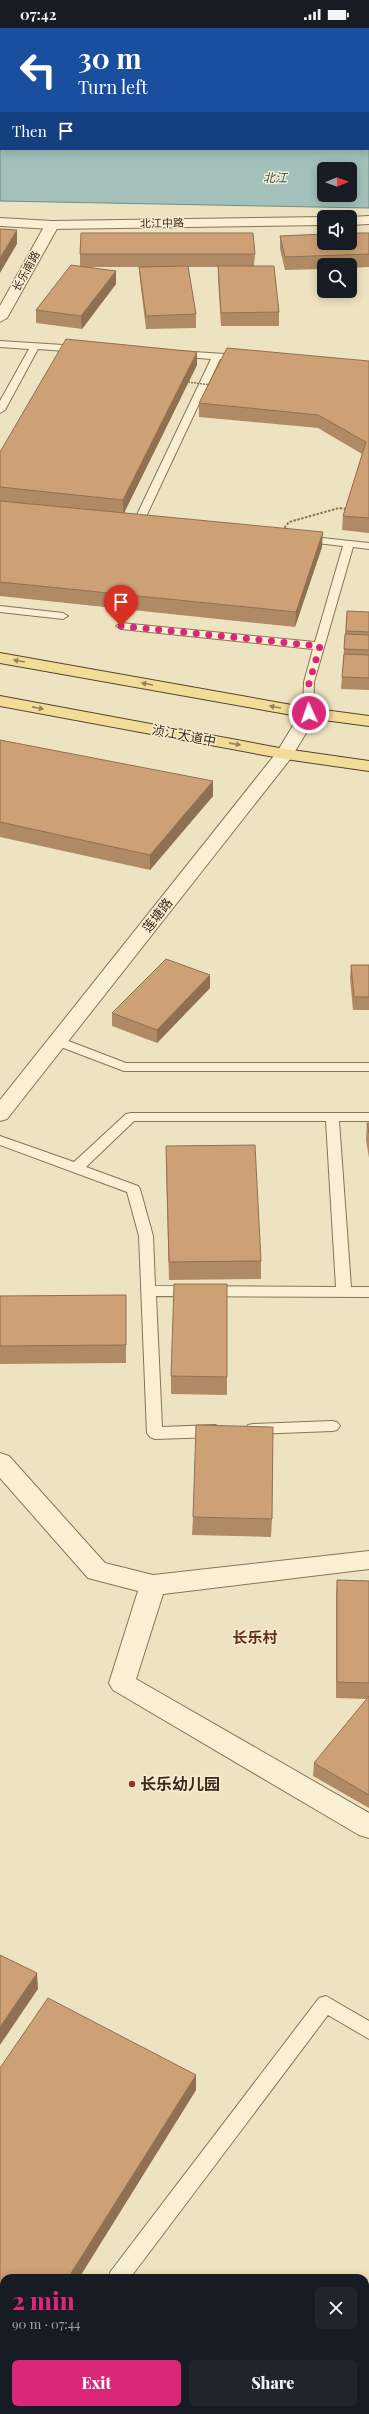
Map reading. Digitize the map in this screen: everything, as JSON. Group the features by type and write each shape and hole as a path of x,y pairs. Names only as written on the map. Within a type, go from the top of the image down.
{"main road":[{"path":"0,658 309,713 369,721"},
{"name":"浈江大道中","path":"0,701 285,754 369,766"}],"street":[{"path":"357,221 369,220"},
{"name":"北江中路","path":"0,222 52,225 317,221"},
{"name":"长乐南路","path":"0,318 52,225"},
{"name":"莲塘路","path":"0,1114 285,754 309,713"},
{"path":"0,1462 97,1571 153,1585 369,1560"},
{"path":"153,1585 122,1683 369,1827"}],"lane":[{"path":"0,344 91,349"},
{"path":"0,410 35,346"},
{"path":"170,354 248,359"},
{"path":"139,522 217,356"},
{"path":"294,538 369,546"},
{"path":"309,713 308,687 349,544"},
{"path":"0,609 63,616"},
{"path":"121,626 320,646"},
{"path":"58,1041 124,1067 369,1067"},
{"path":"76,1168 131,1117 369,1117"},
{"path":"332,1117 344,1292"},
{"path":"0,1140 133,1189 146,1236 155,1433 332,1426"},
{"path":"149,1291 369,1292"},
{"path":"121,2274 326,2004 369,2031"}],"path":[{"path":"188,382 215,385"},
{"path":"280,535 283,528 289,522 339,508 349,509"}],"water":[{"name":"北江","path":"0,150 369,150 369,208 0,201"}],"building":[{"path":"0,229 17,230 0,258"},
{"path":"81,233 253,233 255,254 80,254"},
{"path":"357,233 369,233 369,254 285,257 280,236 317,234 317,250 357,250"},
{"path":"71,265 116,271 81,316 36,310"},
{"path":"188,266 196,314 146,316 139,267"},
{"path":"218,266 274,266 279,312 221,313"},
{"path":"66,339 197,352 123,500 0,487 0,452"},
{"path":"227,348 369,361 369,518 343,516 366,442 318,415 199,403"},
{"path":"0,501 323,532 296,612 0,582"},
{"path":"347,611 369,612 369,632 346,631"},
{"path":"345,634 369,635 369,650 344,649"},
{"path":"344,654 369,655 369,678 342,677"},
{"path":"0,740 213,781 150,855 0,822"},
{"path":"166,959 210,975 157,1030 112,1013"},
{"path":"351,965 369,965 369,997 354,997"},
{"path":"255,1145 261,1261 169,1262 166,1146"},
{"path":"174,1284 227,1284 227,1377 171,1376"},
{"path":"126,1295 126,1345 0,1346 0,1296"},
{"path":"196,1425 273,1427 272,1519 193,1517"},
{"path":"337,1580 369,1581 369,1683 337,1682"},
{"path":"369,1696 369,1795 314,1763"},
{"path":"0,1955 37,1973 0,2027"},
{"path":"48,1998 196,2075 71,2274 0,2274 0,2068"}],"place":[{"name":"长乐幼儿园","path":"132,1784"}],"district":[{"name":"长乐村","path":"255,1638"}],"route":[{"path":"121,626 320,646 308,687 309,713"}]}
